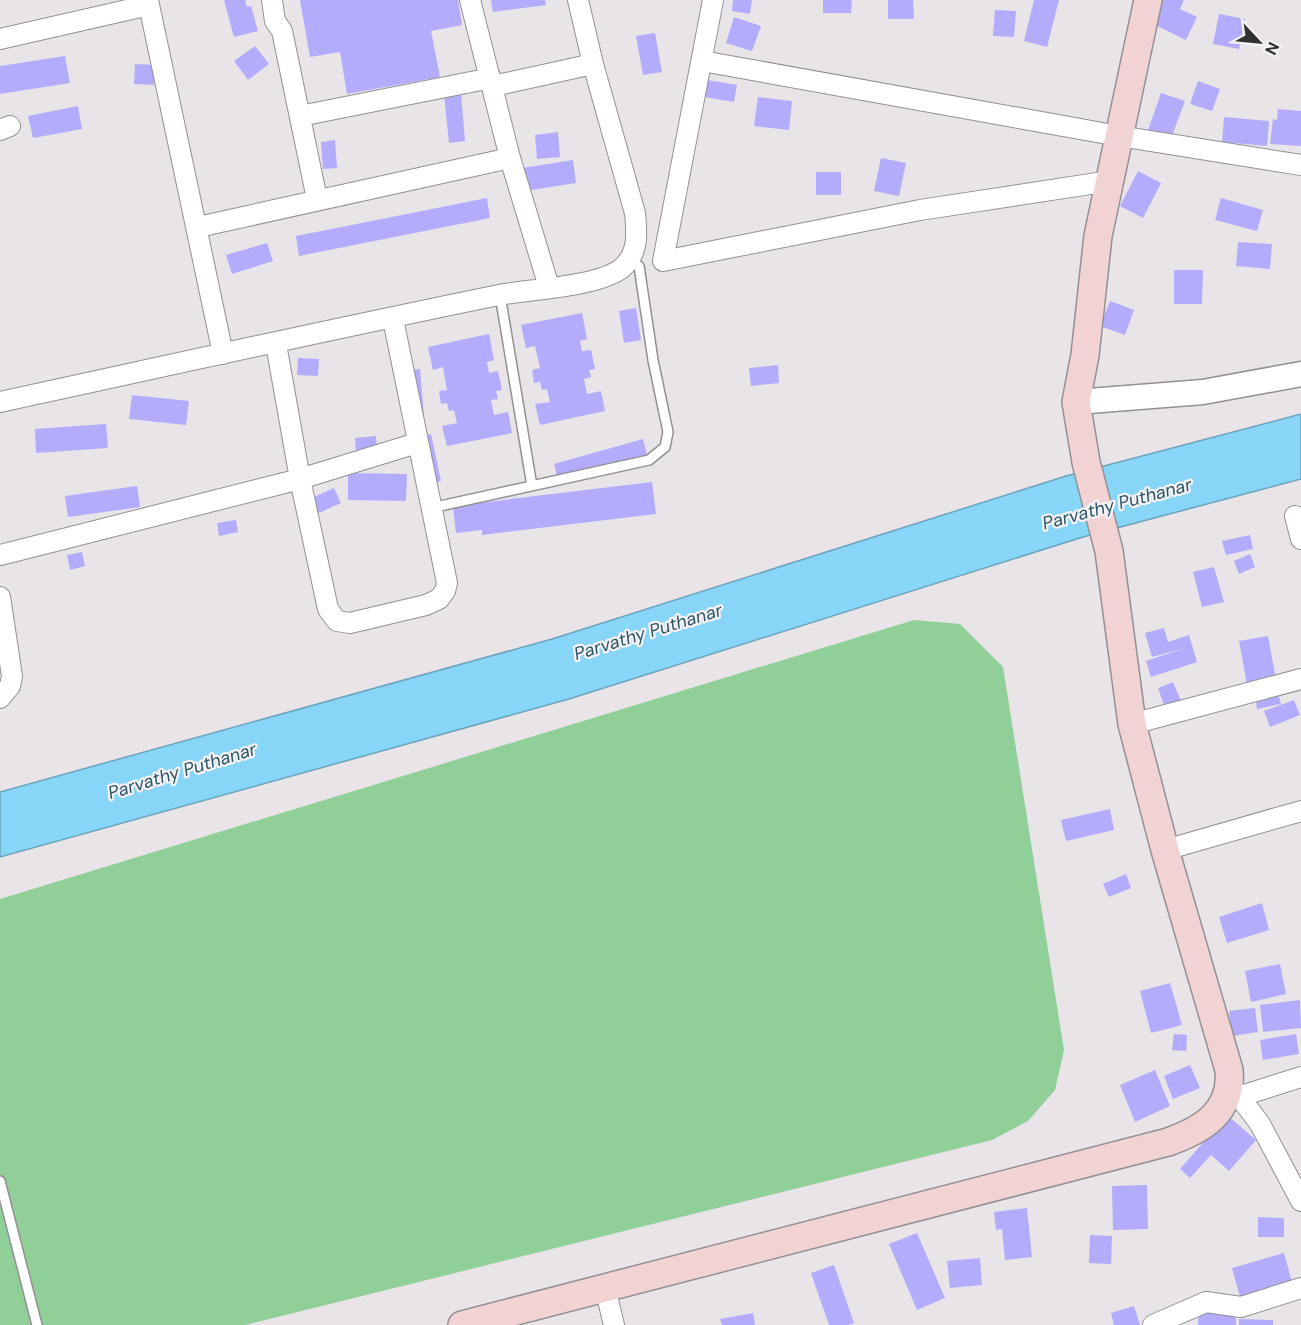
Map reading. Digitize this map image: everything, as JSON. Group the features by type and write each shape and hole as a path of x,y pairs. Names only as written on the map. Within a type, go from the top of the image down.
{"main road":[{"path":"462,1325 1167,1142 1195,1132 1207,1123 1236,1090 1165,850 1132,724 1109,551 1086,462 1076,402 1085,355 1098,236 1148,0"}],"street":[{"path":"273,0 275,21 282,32 317,199"},
{"path":"470,0 510,158 549,287"},
{"path":"0,402 500,295 600,279 631,267 637,235 635,213 593,64 578,0"},
{"path":"712,0 663,261 920,210 1110,181"},
{"path":"0,39 149,3 223,354"},
{"path":"702,61 1119,136 1301,165"},
{"path":"300,116 593,64"},
{"path":"198,227 510,158"},
{"path":"276,344 300,478 328,609 337,621 350,623 439,599 447,583 393,319"},
{"path":"1076,402 1203,392 1301,374"},
{"path":"0,555 300,478 417,443"},
{"path":"1295,516 1301,539"},
{"path":"0,597 12,676 10,686 0,698"},
{"path":"1132,724 1301,679"},
{"path":"1165,850 1301,812"},
{"path":"1301,1077 1236,1090 1260,1124 1301,1201"},
{"path":"605,1288 614,1325"},
{"path":"1153,1325 1206,1302 1241,1307 1301,1288"}],"lane":[{"path":"431,508 650,460 665,447 668,432 631,267"},
{"path":"500,295 532,486"},
{"path":"0,1181 37,1325"}],"green space":[{"path":"914,620 960,624 1003,667 1064,1050 1055,1090 1028,1121 992,1140 245,1325 0,1325 0,899"}],"water":[{"name":"Parvathy Puthanar","path":"1301,414 1301,479 1083,537 569,699 0,857 0,792 552,639 1066,476"}],"building":[{"path":"224,0 245,0 247,7 251,6 258,31 234,37"},
{"path":"300,0 458,0 462,25 431,31 440,77 347,94 340,52 310,57"},
{"path":"491,0 545,0 546,5 493,12"},
{"path":"733,0 752,0 750,14 732,11"},
{"path":"823,0 852,0 851,13 823,13"},
{"path":"888,0 913,0 914,19 888,19"},
{"path":"1034,0 1059,0 1047,47 1024,41"},
{"path":"1157,0 1184,0 1180,9 1197,17 1186,40 1147,21"},
{"path":"995,10 1016,11 1014,37 993,36"},
{"path":"1219,14 1245,19 1239,49 1213,44"},
{"path":"734,17 761,26 752,51 726,43"},
{"path":"655,33 662,72 643,75 636,36"},
{"path":"255,46 269,64 248,80 234,61"},
{"path":"65,56 70,83 0,94 0,66"},
{"path":"135,64 155,65 154,85 134,84"},
{"path":"707,80 737,85 734,102 704,97"},
{"path":"1198,81 1220,89 1212,111 1190,104"},
{"path":"461,93 465,141 449,143 444,94"},
{"path":"1161,93 1185,101 1170,141 1147,133"},
{"path":"758,97 792,101 789,130 754,126"},
{"path":"78,106 82,129 33,138 28,116"},
{"path":"1278,109 1301,111 1301,146 1270,144 1273,119 1277,120"},
{"path":"1224,117 1269,121 1267,146 1222,142"},
{"path":"558,132 560,157 537,159 535,135"},
{"path":"335,140 337,168 323,169 321,142"},
{"path":"881,158 906,163 899,196 874,191"},
{"path":"573,160 576,183 525,191 522,168"},
{"path":"1138,171 1161,183 1143,218 1120,206"},
{"path":"816,172 841,172 841,195 816,195"},
{"path":"487,198 490,218 299,256 296,236"},
{"path":"1221,198 1263,210 1257,231 1215,220"},
{"path":"1238,242 1272,244 1270,269 1236,266"},
{"path":"267,243 273,261 232,274 226,255"},
{"path":"1174,270 1203,270 1202,304 1174,304"},
{"path":"1110,301 1134,310 1125,335 1100,326"},
{"path":"636,308 641,340 624,343 619,311"},
{"path":"582,313 587,339 580,341 582,351 591,350 595,369 589,370 591,377 584,379 587,394 601,391 605,411 540,425 535,404 550,402 547,389 542,390 540,382 534,383 532,370 540,368 535,346 526,348 521,325"},
{"path":"489,334 494,360 487,362 489,373 498,371 502,390 496,391 498,399 491,400 494,415 508,412 512,433 447,446 442,426 457,423 454,410 449,411 447,403 441,404 439,391 447,390 443,367 433,370 428,347"},
{"path":"298,358 319,359 318,376 297,375"},
{"path":"778,365 779,383 751,386 749,368"},
{"path":"420,369 424,416 409,418 405,370"},
{"path":"132,395 189,401 186,425 129,419"},
{"path":"106,424 108,448 36,453 35,429"},
{"path":"431,434 441,481 426,485 415,437"},
{"path":"376,436 377,448 356,451 355,438"},
{"path":"643,439 648,459 559,484 554,464"},
{"path":"348,473 407,474 406,501 348,500"},
{"path":"652,482 656,514 482,535 482,530 456,533 453,506"},
{"path":"137,486 140,507 68,517 65,496"},
{"path":"334,488 341,503 319,513 312,498"},
{"path":"236,520 238,532 219,536 217,523"},
{"path":"1250,535 1253,549 1226,555 1222,541"},
{"path":"82,552 85,566 70,570 67,555"},
{"path":"1250,554 1255,567 1239,574 1234,561"},
{"path":"1214,567 1224,602 1202,607 1193,572"},
{"path":"1164,628 1168,642 1189,635 1197,662 1151,677 1146,661 1185,648 1152,657 1145,633"},
{"path":"1268,636 1277,685 1248,690 1239,641"},
{"path":"1173,682 1181,701 1165,708 1158,688"},
{"path":"1277,690 1281,704 1257,709 1255,694"},
{"path":"1294,700 1300,715 1270,727 1264,711"},
{"path":"1110,809 1114,830 1066,841 1061,820"},
{"path":"1126,874 1131,888 1109,897 1103,884"},
{"path":"1262,903 1269,930 1227,943 1219,917"},
{"path":"1280,964 1286,994 1251,1002 1245,971"},
{"path":"1170,983 1182,1025 1151,1033 1140,991"},
{"path":"1300,1000 1301,1028 1263,1032 1260,1005"},
{"path":"1255,1008 1258,1032 1232,1036 1229,1011"},
{"path":"1174,1034 1187,1035 1186,1051 1172,1050"},
{"path":"1296,1034 1299,1054 1263,1060 1260,1040"},
{"path":"1190,1065 1200,1088 1173,1099 1164,1076"},
{"path":"1155,1070 1170,1106 1135,1122 1120,1085"},
{"path":"1227,1115 1256,1140 1229,1171 1211,1155 1190,1178 1180,1169"},
{"path":"1147,1185 1148,1229 1113,1230 1112,1186"},
{"path":"1027,1208 1032,1257 1005,1260 1002,1229 996,1230 994,1212"},
{"path":"1258,1217 1284,1218 1284,1237 1258,1237"},
{"path":"917,1233 945,1298 917,1310 889,1244"},
{"path":"1090,1235 1112,1236 1111,1264 1089,1263"},
{"path":"1284,1253 1294,1289 1242,1304 1232,1268"},
{"path":"980,1258 982,1285 950,1288 947,1261"},
{"path":"834,1265 854,1323 848,1325 829,1325 811,1273"},
{"path":"1134,1306 1140,1325 1114,1325 1111,1313"},
{"path":"1199,1307 1236,1308 1236,1325 1198,1325"},
{"path":"753,1313 755,1325 722,1325 720,1319"},
{"path":"1239,1319 1273,1320 1273,1325 1239,1325"}]}
